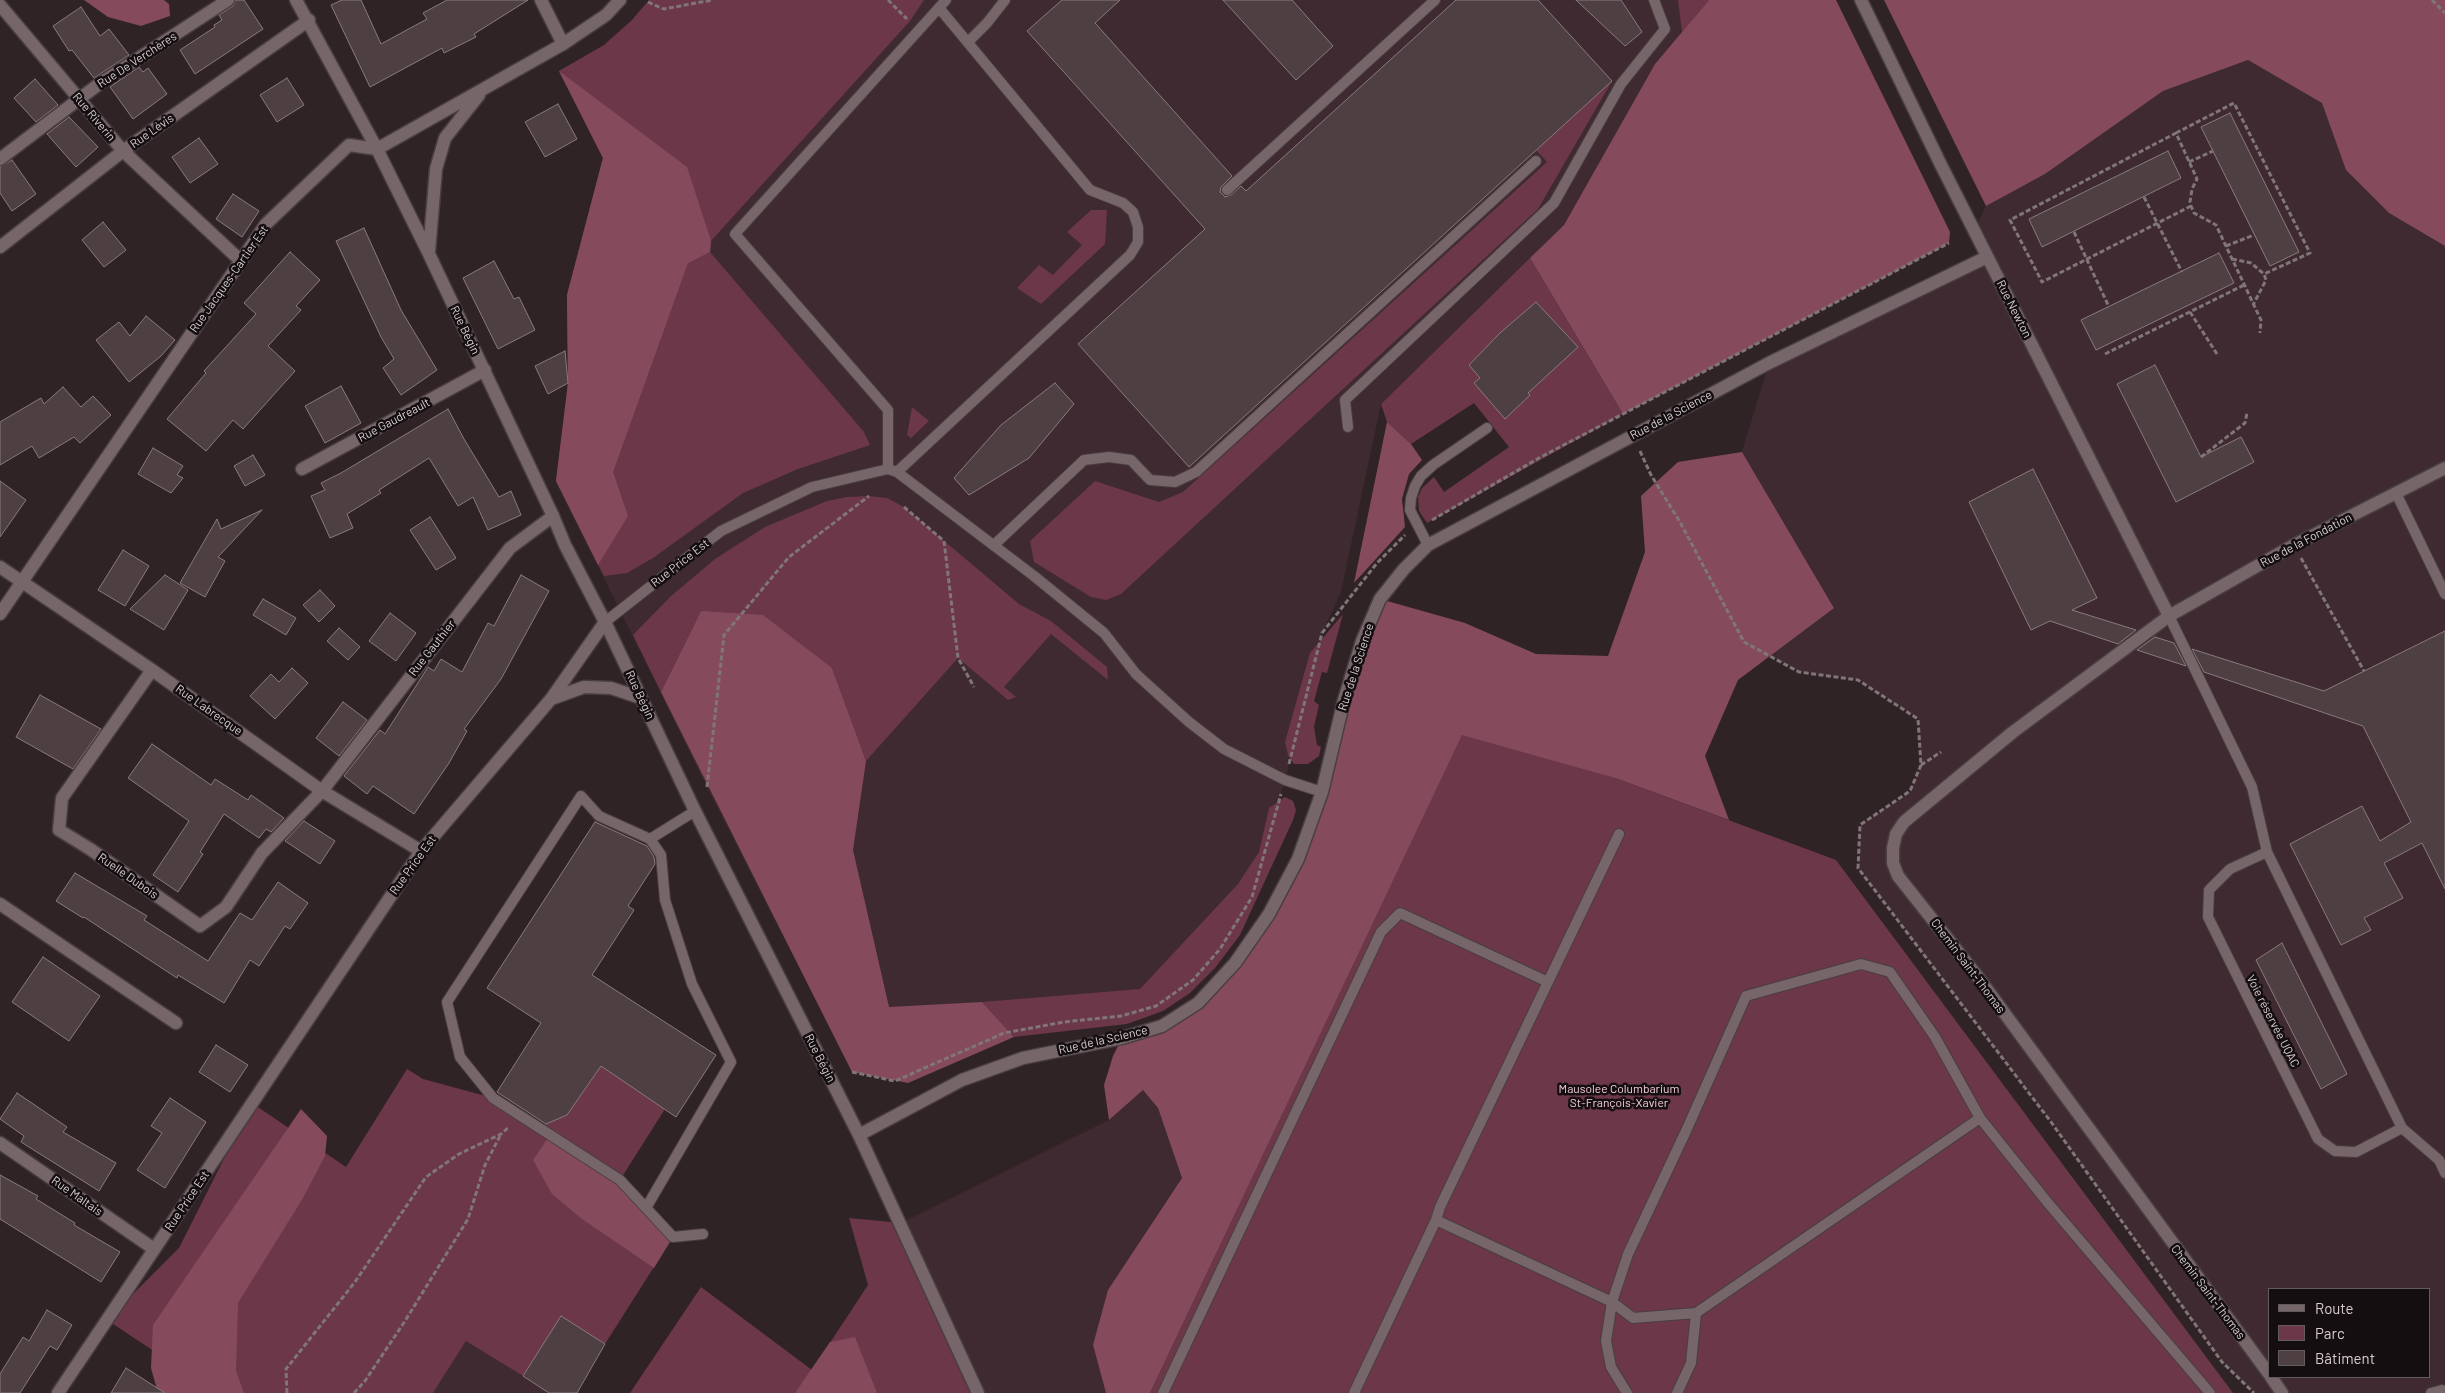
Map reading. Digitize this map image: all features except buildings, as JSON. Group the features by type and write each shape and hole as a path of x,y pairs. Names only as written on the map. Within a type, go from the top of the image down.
{"street":[{"name":"Rue De Verchères","path":"0,158 79,99 228,0"},
{"name":"Rue Bégin","path":"296,0 309,20 429,254 485,370 565,545 859,1135 978,1393"},
{"path":"541,0 563,44"},
{"path":"377,150 563,44 606,15 620,0"},
{"name":"Rue Newton","path":"1861,0 1987,257 2169,616"},
{"name":"Rue Riverin","path":"0,5 123,151 241,261"},
{"name":"Rue Lévis","path":"0,247 123,151 309,20"},
{"path":"429,254 436,169 445,138 483,90"},
{"name":"Rue Jacques-Cartier Est","path":"0,614 266,224 349,145 377,150"},
{"name":"Rue de la Science","path":"859,1135 962,1080 1023,1058 1122,1038 1162,1026 1198,1003 1235,963 1269,914 1298,859 1322,792 1344,700 1362,641 1380,599 1404,569 1428,545 1769,363 1987,257"},
{"name":"Rue Gaudreault","path":"302,469 485,370"},
{"name":"Rue de la Fondation","path":"2169,616 2294,545 2445,468"},
{"name":"Rue Gauthier","path":"322,791 510,548 553,516"},
{"name":"Rue Labrecque","path":"0,567 152,670 322,791 421,851"},
{"name":"Chemin Saint-Thomas","path":"2169,616 2013,732 1904,822 1896,834 1893,848 1893,863 1898,876 1978,977 2268,1372"},
{"name":"Rue Price Est","path":"58,1393 421,851 550,699 605,622"},
{"name":"Ruelle Dubois","path":"152,670 62,798 59,830 90,849 200,926 226,908 262,853 322,791"},
{"path":"550,699 584,687 611,688 641,698"},
{"path":"0,904 176,1023"},
{"name":"Rue Maltais","path":"0,1143 154,1249"},
{"name":"Chemin Saint-Thomas","path":"2272,1378 2282,1393"}],"lane":[{"path":"946,0 940,9 735,234 888,410 893,470 994,545 1104,633 1136,674 1189,722 1224,749 1285,780 1322,792"},
{"path":"968,42 987,23 1005,0"},
{"path":"1227,190 1435,0"},
{"path":"1348,427 1345,400 1554,203 1621,84 1665,28 1654,0"},
{"path":"893,470 917,452 1130,255 1138,242 1138,227 1133,212 1123,203 1090,190 940,9"},
{"path":"994,545 1084,460 1109,457 1131,460 1150,480 1175,482 1196,472 1536,161"},
{"path":"1428,545 1410,510 1410,498 1421,476 1488,428"},
{"name":"Rue Price Est","path":"605,622 721,531 812,487 893,470"},
{"path":"2396,493 2445,594"},
{"path":"2169,616 2252,787 2268,852 2402,1128 2439,1160 2445,1173"},
{"path":"646,1208 731,1062 692,984 665,900 661,855 650,839 599,816 581,796 447,1002 460,1057 493,1098 620,1180 646,1208 673,1237 704,1234"},
{"path":"650,839 696,811"},
{"path":"1354,1393 1436,1220 1440,1207 1619,834"},
{"name":"Voie réservée UQAC","path":"2268,852 2230,869 2209,890 2208,917 2318,1138 2335,1151 2356,1152 2402,1128"},
{"path":"1163,1393 1381,932 1400,914 1548,982"},
{"path":"1627,1393 1611,1367 1606,1341 1612,1302 1628,1254 1686,1131 1746,996 1861,964 1890,972 1935,1037 1980,1118 2048,1203 2210,1393"},
{"path":"1436,1220 1612,1302 1633,1318 1696,1313 1980,1118"},
{"path":"1677,1393 1692,1363 1696,1313"},
{"path":"2430,1393 2443,1390"}],"path":[{"path":"648,2 664,9 712,0"},
{"path":"2432,0 2445,13"},
{"path":"2192,206 2042,282 2010,220 2234,103 2310,253 2264,274"},
{"path":"2176,133 2197,179 2191,196 2194,213 2216,225 2261,320 2260,333"},
{"path":"2189,162 2213,151"},
{"path":"2144,197 2182,272"},
{"path":"2074,232 2109,307"},
{"path":"2226,246 2254,235"},
{"path":"852,1072 895,1081 1004,1033 1064,1022 1121,1016 1156,1006 1194,980 1220,949 1252,897 1285,780 1322,633 1377,563 1404,536 1547,454 1950,243"},
{"path":"2231,258 2251,263 2264,274 2266,280 2253,305"},
{"path":"2105,354 2244,285"},
{"path":"2190,312 2216,354"},
{"path":"2201,457 2245,423 2247,413"},
{"path":"707,787 724,635 789,557 869,496"},
{"path":"904,507 944,541 958,658 974,687"},
{"path":"2294,545 2364,671"},
{"path":"1921,765 1941,752"},
{"path":"287,1393 286,1369 355,1282 426,1177 459,1154 501,1134 485,1164 468,1219 405,1321 365,1381 354,1393"}],"shaded area":[{"path":"84,0 164,0 169,4 170,16 141,26 108,17"},
{"path":"649,0 1709,0 1655,64 1564,225 1381,404 1341,592 1322,633 1285,780 1252,897 1193,980 1064,1022 852,1072 707,787 556,481 568,383 567,295 603,158 559,71 604,45 632,20"},
{"path":"1709,0 1836,0 1950,232 1949,243 1623,414 1530,258 1564,225 1655,64"},
{"path":"1884,0 2445,0 2445,246 2389,213 2346,170 2322,103 2248,60 2163,91 2045,174 1986,206"},
{"path":"2248,60 2323,103 2346,170 2389,213 2445,246 2445,1393 2254,1393 2222,1362 2051,1122 1858,868 1860,825 1910,791 1921,765 1918,719 1858,680 1799,672 1769,656 1834,607 1742,452 1769,363 1987,257 1974,230 1986,206 2045,174 2163,91"},
{"path":"559,71 687,167 711,241 710,252 688,263 613,472 628,516 598,565 556,481 568,383 567,295 603,158"},
{"path":"1387,422 1411,444 1422,460 1409,474 1402,499 1405,527 1354,583"},
{"path":"1742,452 1834,608 1738,680 1705,756 1729,820 1618,779 1462,735 1150,1393 1106,1393 1093,1345 1108,1290 1182,1178 1158,1108 1143,1090 1109,1120 1104,1085 1113,1056 1122,1038 1162,1026 1235,963 1298,859 1380,599 1465,623 1536,654 1608,656 1645,552 1641,496 1678,462"},
{"path":"701,611 763,615 832,668 866,761 853,850 889,1007 982,1002 1014,1037 908,1083 852,1072 661,692"},
{"path":"1143,1090 1158,1108 1182,1178 1151,1225 1093,1345 1106,1393 978,1393 901,1223 1109,1120"},
{"path":"301,1109 327,1136 325,1156 303,1198 238,1303 236,1371 244,1393 158,1393 151,1368 153,1325"},
{"path":"550,1135 620,1180 673,1237 654,1268 582,1219 552,1194 533,1160"},
{"path":"855,1337 877,1393 795,1393 830,1342"},
{"path":"466,1340 549,1393 433,1393"}],"green space":[{"path":"649,0 924,0 910,21 711,241 710,252 864,432 870,445 798,469 743,493 653,558 627,573 604,576 556,481 568,383 567,295 603,158 559,71 604,45 632,20"},
{"path":"1678,0 1709,0 1682,32"},
{"path":"1612,81 1538,209 1121,594 1106,600 1091,597 1034,562 1030,541 1095,481 1159,502 1183,492 1547,162 1536,150"},
{"path":"1091,210 1107,210 1105,244 1041,304 1017,288 1039,265 1053,275 1082,245 1067,232"},
{"path":"1530,258 1623,414 1427,523 1419,511 1418,497 1422,488 1434,477 1444,492 1509,447 1474,403 1411,444 1387,422 1381,404"},
{"path":"912,407 929,421 911,438 907,435"},
{"path":"869,496 887,498 904,507 1019,604 1051,621 1107,667 1108,680 1051,634 1004,687 1016,697 1008,700 958,658 866,761 832,668 701,611 661,692 633,635 671,596 715,559 765,527 827,501 847,497"},
{"path":"1343,614 1327,673 1322,672 1314,701 1319,705 1314,727 1317,745 1321,747 1319,756 1308,764 1294,764 1288,755 1285,742 1310,653"},
{"name":"Mausolee Columbarium St-François-Xavier","path":"1462,734 1618,779 1836,860 2233,1393 1150,1393"},
{"path":"1285,797 1293,801 1296,810 1293,820 1240,935 1215,968 1190,993 1163,1011 1127,1024 1014,1037 982,1002 1140,989 1238,884 1259,852 1269,808"},
{"path":"601,1066 665,1109 620,1180 673,1237 605,1344 561,1317 523,1376 466,1341 433,1393 217,1393 107,1320 179,1248 252,1103 346,1167 407,1069 423,1079 493,1098 538,1127 567,1115"},
{"path":"849,1218 901,1223 978,1393 630,1393 701,1287 812,1370 868,1285"}]}
